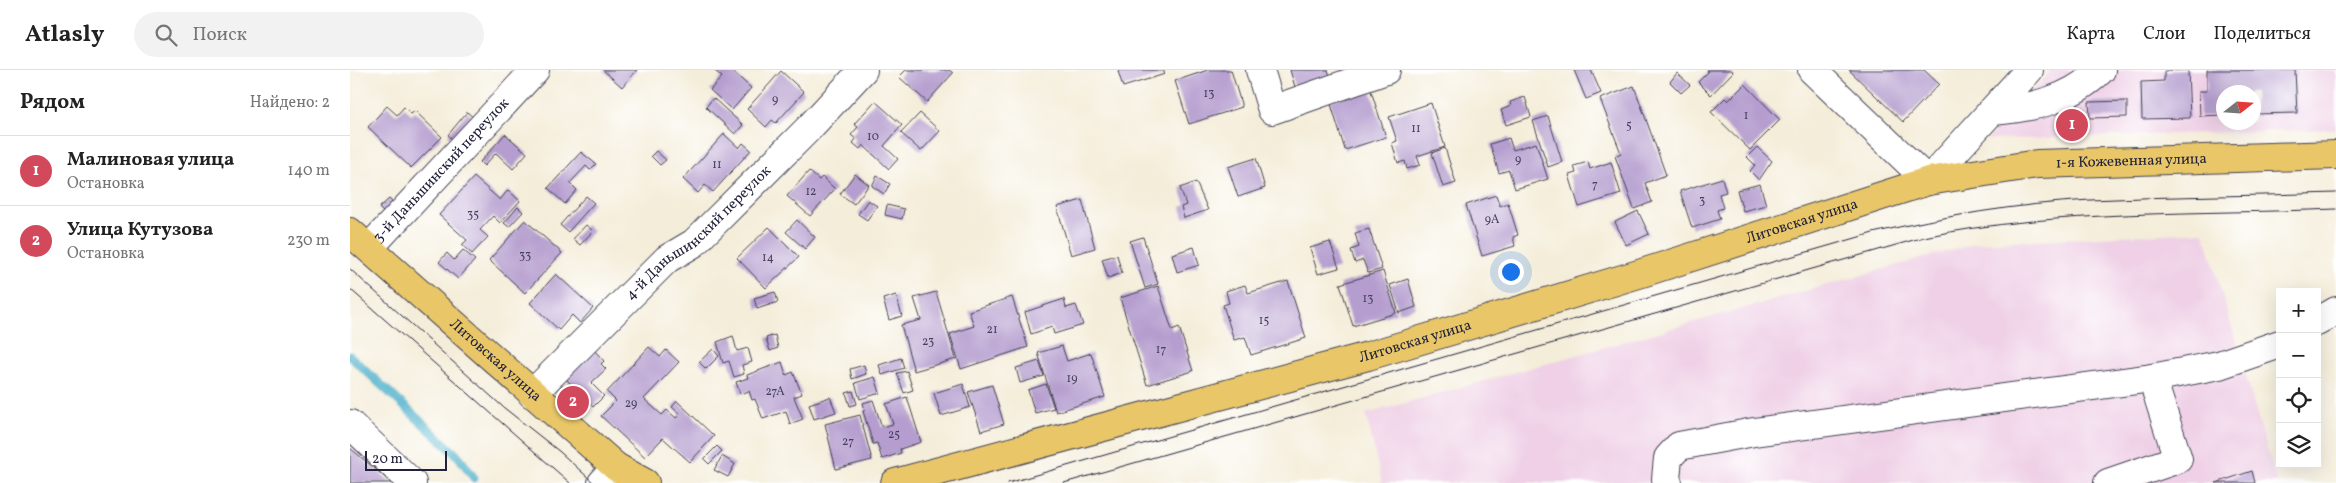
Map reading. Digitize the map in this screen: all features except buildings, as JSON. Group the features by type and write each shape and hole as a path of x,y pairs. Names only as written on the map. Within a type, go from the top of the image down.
{"main road":[{"name":"1-я Кожевенная улица","path":"1928,181 2038,164 2336,155"},
{"name":"Литовская улица","path":"895,483 1368,356 1642,273 1928,181"},
{"name":"Литовская улица","path":"359,240 532,394 609,475 645,483"}],"street":[{"name":"3-й Даньшинский переулок","path":"359,240 535,70"},
{"name":"4-й Даньшинский переулок","path":"532,394 667,259 694,244 864,70"},
{"path":"1260,70 1272,110 1386,70"},
{"path":"1812,70 1928,181 2029,70"},
{"path":"1992,111 2024,108 2054,101 2087,84 2101,70"},
{"path":"2321,319 2336,310"},
{"path":"1668,483 1666,479 1668,458 1679,446 1754,432 2152,378 2219,365 2276,345"},
{"path":"2108,483 2178,459 2152,378"},
{"path":"350,424 412,483"}],"shaded area":[{"path":"2052,70 2336,70 2336,129 1987,140"},
{"path":"2204,232 2277,483 1382,483 1366,414 1977,243"}],"waterway":[{"path":"350,356 459,457 474,478"}],"tram line":[{"path":"1008,483 1873,233 1900,227 1954,216 2035,204 2090,200 2336,193"},
{"path":"1064,483 1924,237 1975,228 2078,217 2336,209"},
{"path":"350,269 503,407 560,452 594,483"},
{"path":"350,289 570,483"}],"place":[{"name":"Малиновая улица","path":"2072,125"},
{"name":"Улица Кутузова","path":"573,402"}]}
